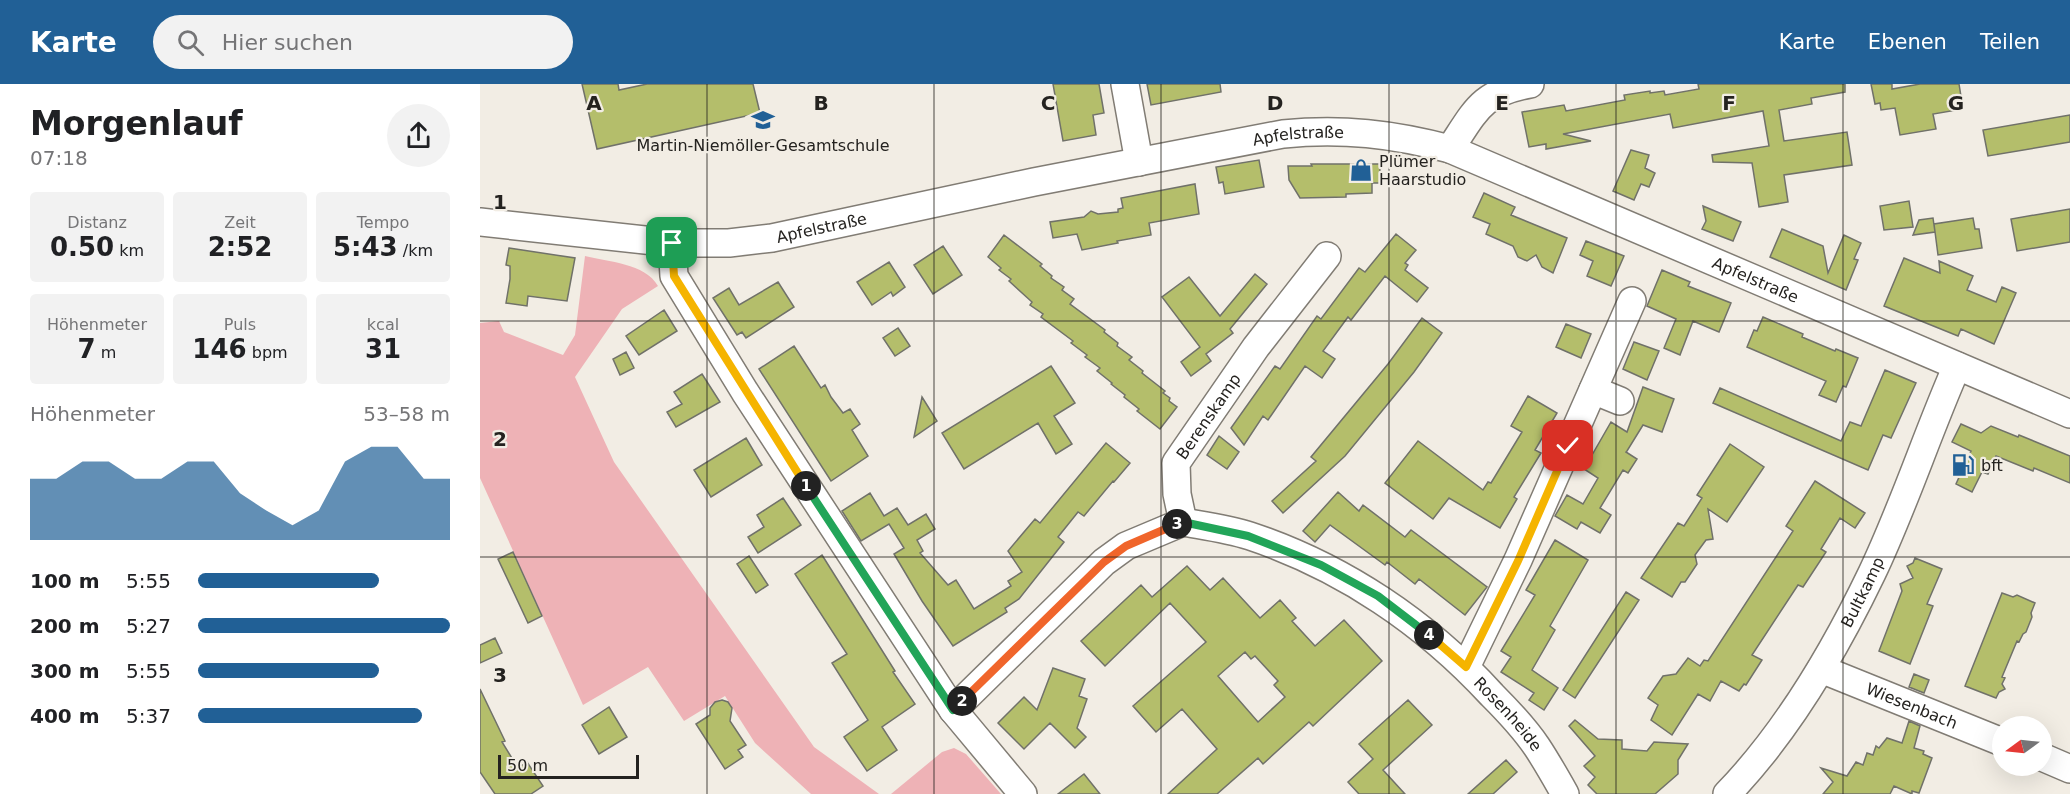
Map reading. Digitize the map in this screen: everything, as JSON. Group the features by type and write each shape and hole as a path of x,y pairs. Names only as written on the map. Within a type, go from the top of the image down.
{"street":[{"path":"1125,84 1139,162"},
{"path":"1450,149 1474,113 1488,98 1507,88 1530,84"},
{"name":"Apfelstraße","path":"480,222 672,243 729,243 772,238 1023,184 1283,134 1317,131 1406,138 1450,149 2070,414"},
{"path":"672,243 674,276 770,430 953,710 1023,794"},
{"name":"Berenskamp","path":"1183,522 1177,494 1176,463 1256,347 1327,256"},
{"path":"1466,667 1518,561 1632,302"},
{"name":"Bultkamp","path":"1727,794 1779,731 1821,669 1872,572 1957,366"},
{"path":"1593,390 1620,401"},
{"path":"953,710 1104,562 1126,546 1183,522"},
{"name":"Rosenheide","path":"1183,522 1248,536 1321,565 1378,596 1436,640 1466,667 1504,707 1536,746 1565,794"},
{"name":"Wiesenbach","path":"1821,669 1992,738"},
{"path":"2052,762 2070,769"}],"shaded area":[{"path":"585,256 635,268 652,278 658,286 622,309 575,377 614,462 814,747 879,794 811,794 755,743 725,696 684,721 648,667 583,705 480,478 480,323 499,321 504,332 563,355 575,335"},
{"path":"954,748 966,754 1001,794 891,794 942,752"}],"building":[{"path":"582,84 618,84 619,90 647,84 753,84 760,113 597,149"},
{"path":"1053,84 1099,84 1104,113 1093,115 1096,135 1063,141"},
{"path":"1147,84 1220,84 1221,92 1151,105"},
{"path":"1698,84 1845,84 1845,92 1811,98 1812,104 1779,110 1784,141 1847,132 1852,165 1784,175 1788,202 1759,207 1752,163 1713,162 1712,155 1769,146 1763,111 1673,128 1670,114 1563,134 1591,141 1546,149 1546,144 1529,147 1522,112 1564,105 1566,111 1625,100 1624,95 1664,91 1665,95 1699,89"},
{"path":"1871,84 1892,84 1892,89 1920,84 1959,84 1963,109 1933,114 1936,129 1900,135 1895,108 1881,110 1880,103 1875,104"},
{"path":"2070,115 2070,142 1988,156 1983,130"},
{"path":"1631,150 1649,155 1645,168 1655,173 1649,187 1641,184 1634,200 1613,191"},
{"path":"1259,160 1264,187 1225,194 1223,182 1219,183 1216,167"},
{"path":"1311,164 1380,164 1380,183 1372,183 1372,193 1346,194 1346,197 1300,198 1289,180 1288,166 1312,166"},
{"path":"1195,184 1199,214 1149,223 1151,235 1082,250 1077,234 1053,238 1050,222 1084,217 1091,211 1098,214 1118,212 1118,209 1123,208 1121,198"},
{"path":"1484,193 1515,207 1511,215 1567,238 1553,273 1542,267 1536,255 1527,261 1518,257 1513,246 1486,234 1490,224 1473,217"},
{"path":"1909,201 1913,227 1884,230 1880,206"},
{"path":"1703,206 1741,222 1733,241 1702,229 1706,221"},
{"path":"2070,209 2070,242 2017,251 2011,219"},
{"path":"1933,218 1935,232 1913,235 1919,220"},
{"path":"1973,218 1975,229 1979,229 1982,248 1938,255 1934,224"},
{"path":"1782,229 1823,246 1828,273 1844,235 1861,243 1854,259 1858,260 1846,290 1770,257"},
{"path":"1396,234 1416,250 1405,263 1408,265 1405,270 1428,288 1417,302 1385,276 1351,320 1348,317 1323,351 1335,359 1322,378 1305,366 1268,420 1263,416 1244,445 1231,428 1275,366 1280,369 1317,316 1321,319 1359,268 1365,272"},
{"path":"1004,235 1042,264 1040,266 1064,287 1062,290 1074,299 1070,304 1105,330 1104,332 1118,343 1117,346 1132,357 1129,360 1165,391 1163,393 1170,398 1169,401 1177,407 1160,429 1137,411 1139,409 1124,397 1125,395 1097,371 1100,368 1071,343 1073,341 1041,317 1043,314 1030,305 1032,302 988,257"},
{"path":"1586,241 1624,256 1611,286 1587,276 1593,261 1580,255"},
{"path":"943,246 962,275 933,294 914,265"},
{"path":"509,248 575,258 567,301 528,296 527,306 506,303 510,279 510,266 506,265"},
{"path":"1904,258 1940,273 1939,261 1973,276 1967,290 1996,302 2002,287 2016,293 1994,344 1961,329 1958,336 1884,306"},
{"path":"889,262 905,287 893,296 891,292 872,305 857,282"},
{"path":"1662,270 1690,282 1688,286 1731,303 1719,332 1693,321 1680,355 1664,348 1676,319 1647,306"},
{"path":"1255,274 1267,284 1230,329 1233,333 1206,354 1211,361 1191,376 1181,362 1200,347 1162,297 1189,277 1220,316"},
{"path":"778,282 794,307 746,338 742,332 737,335 713,298 729,288 739,305"},
{"path":"664,310 677,331 639,355 626,336"},
{"path":"1763,317 1803,334 1802,337 1858,358 1846,387 1843,386 1836,402 1819,395 1826,381 1747,347 1754,330 1757,331"},
{"path":"1422,318 1442,333 1414,372 1345,456 1283,513 1272,501 1316,461 1311,457 1388,364"},
{"path":"1566,324 1591,334 1581,358 1556,347"},
{"path":"898,328 910,346 895,356 883,338"},
{"path":"1634,342 1659,351 1647,380 1623,369"},
{"path":"794,346 821,388 825,385 843,413 850,409 860,424 852,430 868,456 831,481 759,369"},
{"path":"626,352 634,368 620,375 613,359"},
{"path":"1051,366 1075,403 1054,416 1072,444 1056,454 1038,423 964,469 942,433"},
{"path":"1885,370 1916,383 1891,438 1883,435 1868,470 1713,403 1720,388 1841,441 1850,422 1861,426"},
{"path":"702,374 720,402 676,427 667,412 682,404 674,392"},
{"path":"1643,387 1674,399 1662,432 1643,425 1626,452 1637,459 1628,473 1623,470 1600,508 1611,515 1600,533 1581,522 1577,529 1555,516 1567,495 1583,504 1598,478 1584,469 1611,422 1627,432"},
{"path":"1528,396 1557,413 1535,450 1541,453 1514,497 1517,499 1500,528 1449,498 1433,519 1385,483 1418,441 1483,490 1488,482 1491,483 1522,432 1511,426"},
{"path":"922,397 937,421 914,437"},
{"path":"1961,424 1981,433 1991,426 2070,456 2070,483 1996,456 1988,474 1982,472 1972,492 1956,484 1971,451 1952,442"},
{"path":"1219,436 1239,452 1227,469 1207,455"},
{"path":"746,438 762,465 711,497 694,470"},
{"path":"1106,443 1130,463 1084,516 1078,512 1058,537 1064,542 1019,599 1005,608 1007,612 953,646 922,601 894,554 904,548 889,524 861,541 842,511 870,493 884,516 897,508 908,525 926,514 935,529 917,540 923,551 920,553 948,585 956,580 974,609 1011,586 1008,581 1022,572 1008,551 1035,519 1040,523"},
{"path":"1730,444 1764,467 1727,522 1708,509 1713,539 1706,540 1695,555 1697,564 1685,582 1681,582 1672,597 1641,578 1678,523 1684,526 1702,498 1697,495"},
{"path":"1815,481 1865,513 1855,528 1840,518 1821,549 1826,552 1803,587 1798,585 1752,655 1762,660 1746,685 1744,684 1739,691 1721,681 1710,701 1698,694 1672,735 1651,720 1658,705 1648,698 1663,676 1676,674 1688,658 1700,666 1704,660 1708,661 1793,531 1786,526"},
{"path":"1338,492 1359,511 1363,505 1405,537 1411,530 1487,587 1465,615 1419,579 1415,584 1387,562 1385,565 1330,525 1315,542 1303,531"},
{"path":"783,498 801,525 758,553 748,537 764,527 757,515"},
{"path":"1555,540 1588,560 1550,626 1555,630 1532,670 1558,688 1544,710 1529,700 1534,693 1501,672 1511,657 1501,651 1535,595 1526,590"},
{"path":"513,552 542,616 528,623 498,559"},
{"path":"822,555 915,704 882,727 897,750 867,771 844,737 868,720 832,663 847,654 795,574"},
{"path":"749,556 768,585 756,593 737,564"},
{"path":"1915,558 1942,569 1927,604 1933,606 1910,664 1879,651 1902,591 1900,584 1913,578 1907,566 1913,563"},
{"path":"1187,566 1210,590 1223,578 1260,618 1280,600 1296,618 1292,621 1315,646 1344,620 1382,661 1313,726 1309,722 1263,764 1258,758 1217,794 1168,794 1217,749 1182,709 1156,732 1133,706 1206,642 1170,603 1105,666 1081,641 1141,585 1152,597","holes":["1245,652 1251,659 1255,656 1278,681 1274,685 1285,697 1258,722 1218,676"]},
{"path":"1626,592 1639,600 1575,698 1563,690"},
{"path":"2002,593 2013,597 2017,595 2035,603 2026,632 2019,642 2017,641 2002,677 2005,678 2002,684 2005,689 1999,692 1996,698 1965,686"},
{"path":"495,638 502,653 480,663 480,645"},
{"path":"1053,668 1085,679 1079,696 1087,699 1077,728 1086,737 1075,748 1050,723 1024,749 998,723 1024,697 1037,710"},
{"path":"1914,674 1929,680 1924,693 1909,687"},
{"path":"480,689 505,741 502,742 518,768 527,762 543,786 531,794 495,794 480,772"},
{"path":"722,700 728,702 732,708 730,721 746,745 738,750 743,757 725,769 696,724 710,715 710,708 715,702"},
{"path":"1408,700 1432,725 1383,770 1405,794 1359,794 1348,782 1373,759 1359,744"},
{"path":"609,707 627,737 599,754 582,725"},
{"path":"1575,720 1598,739 1622,740 1622,749 1647,751 1654,742 1688,744 1678,760 1678,774 1655,794 1597,794 1588,785 1595,777 1584,766 1595,756 1569,726"},
{"path":"1909,721 1920,726 1914,748 1924,751 1923,754 1932,758 1919,793 1912,791 1912,794 1894,786 1890,794 1823,794 1833,782 1821,768 1847,776 1856,762 1863,765 1867,753 1873,755 1876,746 1879,748 1887,738 1902,743"},
{"path":"1506,760 1517,772 1493,794 1468,794"},
{"path":"1084,774 1100,794 1058,794"}],"place":[{"name":"Martin-Niemöller-Gesamtschule","path":"763,120"},
{"name":"Plümer Haarstudio","path":"1361,170"},
{"name":"bft","path":"1963,465"}],"route":[{"path":"672,243 674,276 745,392 953,710 1104,562 1126,546 1183,522 1248,536 1321,565 1378,596 1436,640 1466,667 1518,561 1568,446"}]}
